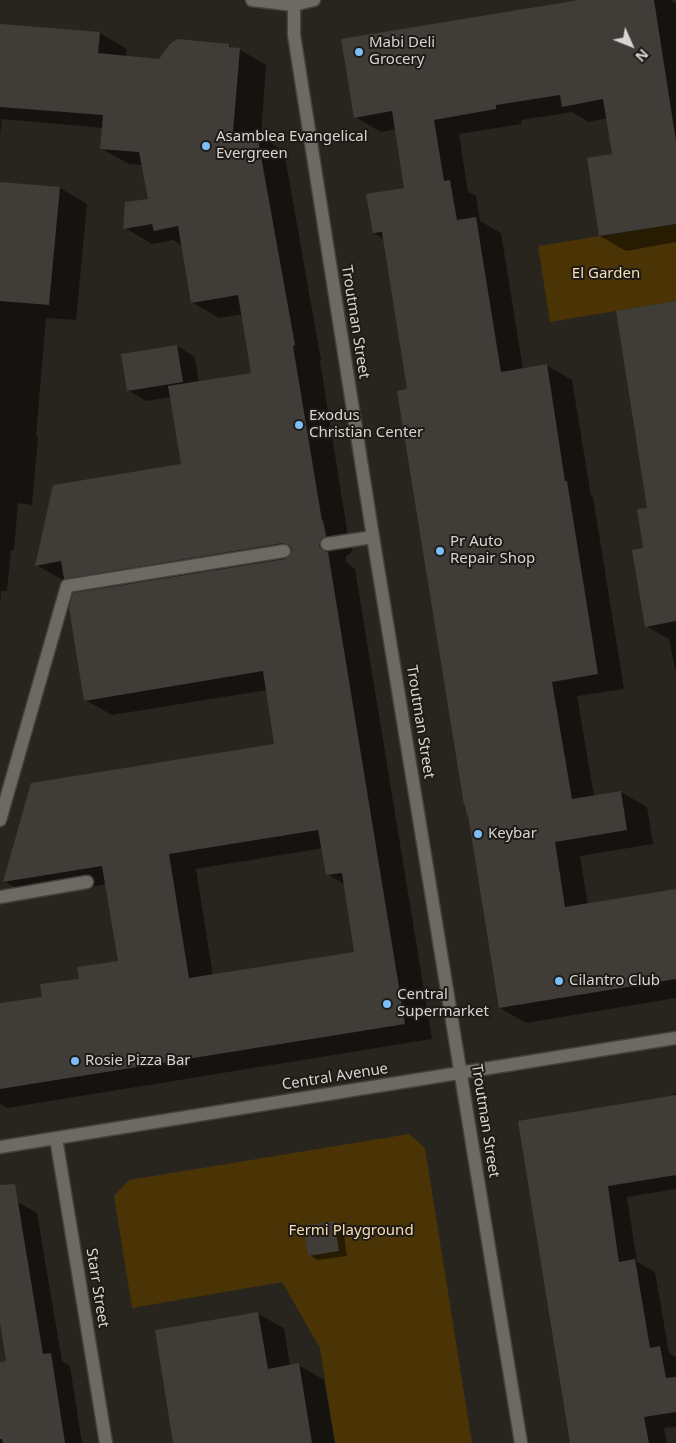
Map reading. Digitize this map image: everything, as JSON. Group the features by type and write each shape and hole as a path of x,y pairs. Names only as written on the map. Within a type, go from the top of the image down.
{"street":[{"path":"252,0 294,5 314,0"},
{"name":"Troutman Street","path":"294,5 294,35 373,537 521,1443"},
{"path":"327,544 373,537"},
{"path":"0,820 67,586 284,551"},
{"path":"0,897 87,882"},
{"name":"Central Avenue","path":"0,1147 676,1038"},
{"name":"Starr Street","path":"56,1138 106,1443"}],"green space":[{"name":"El Garden","path":"676,224 676,301 550,322 538,246"},
{"name":"Fermi Playground","path":"409,1134 425,1148 472,1443 335,1443 320,1348 282,1282 132,1308 114,1196 129,1180"}],"building":[{"path":"579,0 654,0 676,141 676,224 599,236 587,158 612,154 603,99 562,107 560,95 496,105 496,109 434,120 444,181 450,180 457,220 476,217 501,372 547,364 598,674 552,682 572,799 621,791 627,830 555,842 565,907 676,889 676,979 499,1008 397,391 407,389 382,232 373,233 366,194 404,188 392,111 354,118 341,39"},
{"path":"0,24 100,32 98,53 159,59 170,44 177,39 229,44 229,47 240,48 233,132 257,134 295,345 293,346 326,536 320,541 319,546 328,552 405,1024 0,1089 0,1003 42,997 40,984 79,979 77,967 118,961 102,866 3,882 31,783 274,744 263,671 84,701 69,608 73,593 285,559 289,557 292,550 290,546 283,543 64,579 61,561 35,566 53,485 181,464 168,386 251,373 238,295 191,303 178,226 154,231 152,224 123,229 125,202 148,199 139,152 100,149 103,115 0,107","holes":["318,830 326,875 342,873 354,952 189,978 169,854"]},
{"path":"0,182 60,187 49,305 0,301"},
{"path":"676,301 676,621 645,627 632,550 643,548 637,509 647,508 616,311"},
{"path":"177,345 183,382 127,391 121,354"},
{"path":"676,1095 676,1175 608,1186 619,1262 635,1259 650,1348 660,1346 666,1378 676,1377 676,1412 644,1417 649,1443 570,1443 518,1121"},
{"path":"15,1184 43,1354 51,1353 65,1443 3,1443 2,1439 0,1439 0,1362 6,1361 0,1322 0,1185"},
{"path":"334,1221 339,1251 308,1256 304,1226"},
{"path":"258,1312 268,1369 299,1363 312,1443 173,1443 155,1330"}],"place":[{"name":"Mabi Deli Grocery","path":"359,52"},
{"name":"Asamblea Evangelical Evergreen","path":"206,146"},
{"name":"Exodus Christian Center","path":"299,425"},
{"name":"Pr Auto Repair Shop","path":"440,551"},
{"name":"Keybar","path":"478,834"},
{"name":"Cilantro Club","path":"559,981"},
{"name":"Central Supermarket","path":"387,1004"},
{"name":"Rosie Pizza Bar","path":"75,1061"}]}
